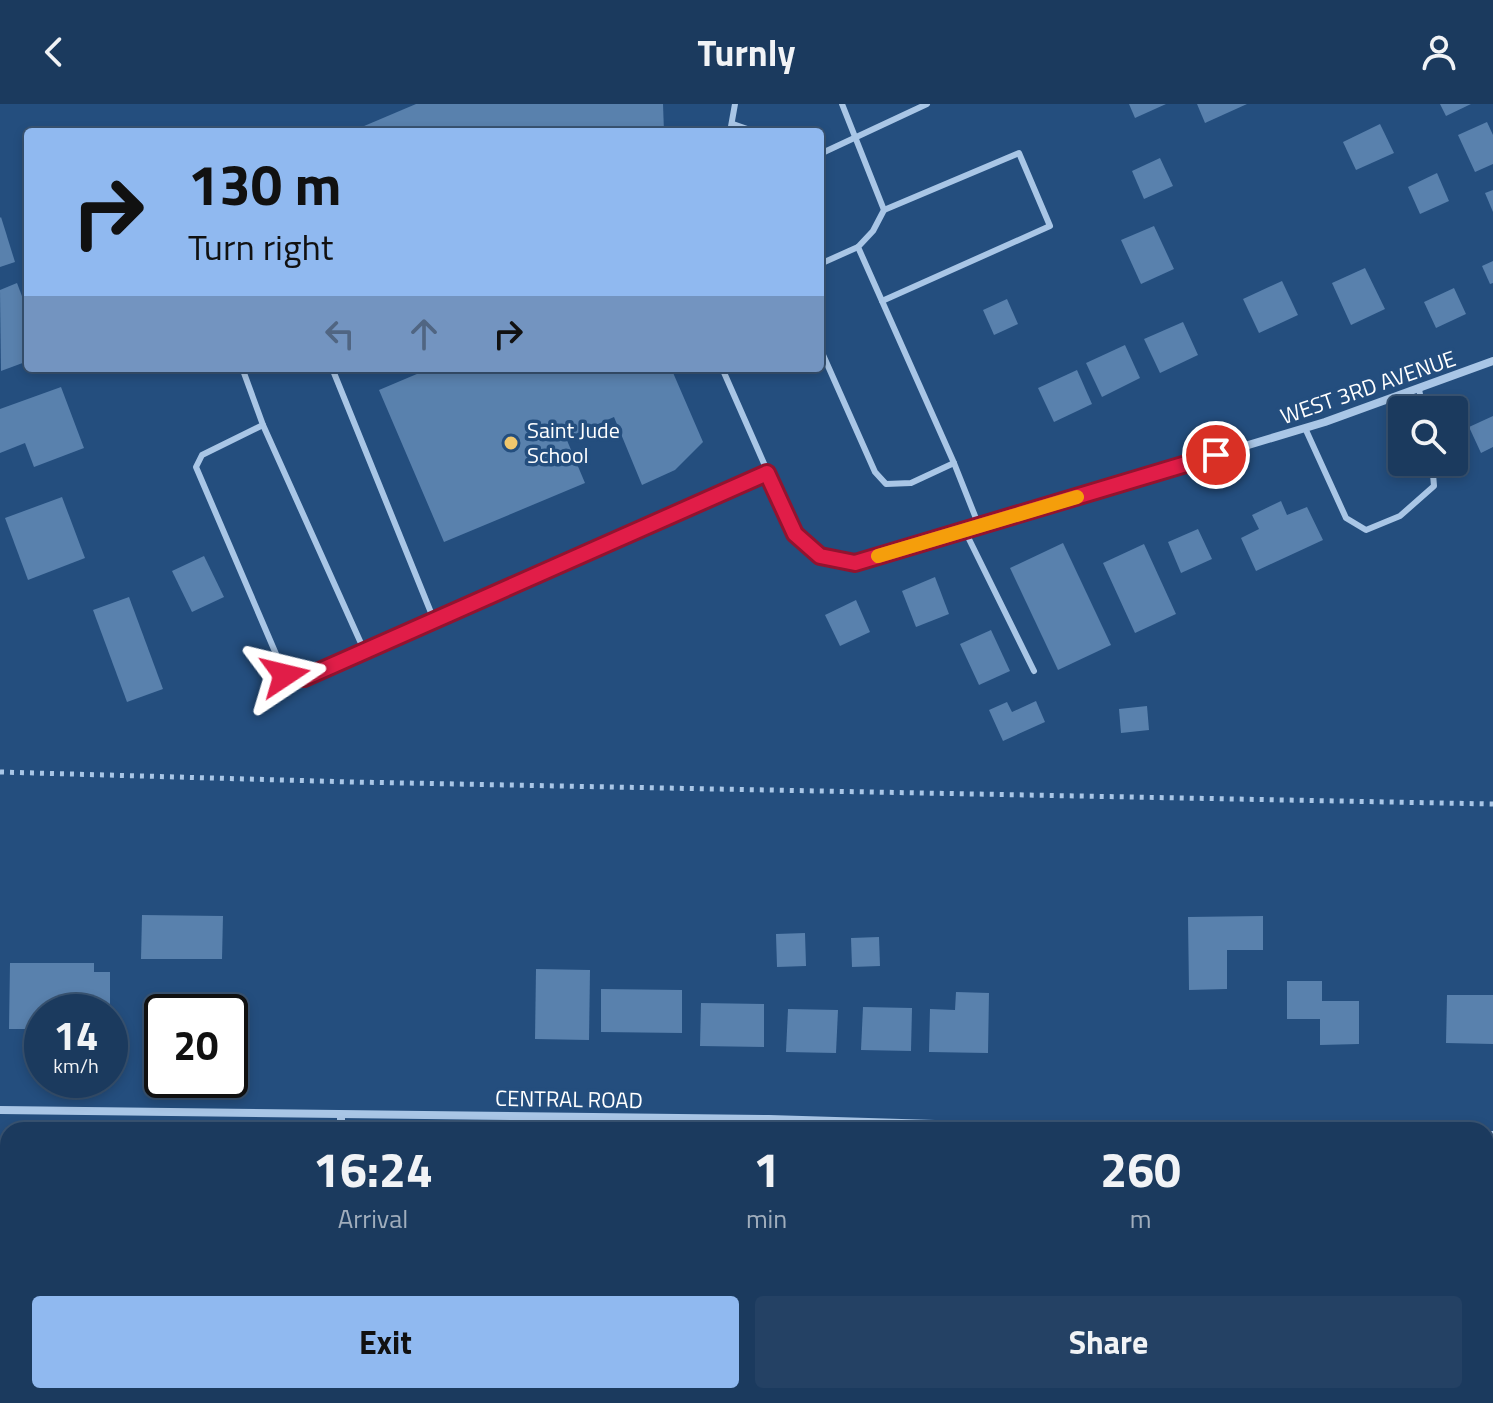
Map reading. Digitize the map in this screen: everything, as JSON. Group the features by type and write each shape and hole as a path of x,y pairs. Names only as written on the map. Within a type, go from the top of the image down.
{"street":[{"name":"WEST 3RD AVENUE","path":"979,526 1305,428 1493,361"},
{"name":"CENTRAL ROAD","path":"0,1110 869,1122"},
{"path":"341,1115 341,1122"}],"lane":[{"path":"732,128 735,104"},
{"path":"842,104 884,210"},
{"path":"824,152 927,104"},
{"path":"733,124 744,128"},
{"path":"824,262 858,247 873,231 884,210 1019,153 1050,226 882,301"},
{"path":"724,372 795,534 820,556 855,563 979,526 858,247"},
{"path":"824,357 875,472 886,484 911,483 954,463"},
{"path":"246,372 263,425 364,650"},
{"path":"334,372 434,620"},
{"path":"1419,389 1420,396"},
{"path":"263,425 202,455 196,467 285,675 304,678 767,473"},
{"path":"1305,428 1346,518 1366,530 1400,516 1434,486 1433,476"},
{"path":"965,531 1034,671"}],"path":[{"path":"0,772 353,782 1493,804"}],"building":[{"path":"416,104 663,104 664,128 359,128"},
{"path":"1129,104 1166,104 1135,118"},
{"path":"1197,104 1247,104 1205,123"},
{"path":"1440,104 1471,104 1446,116"},
{"path":"1487,122 1493,135 1493,164 1475,172 1458,135"},
{"path":"1380,124 1394,153 1356,170 1343,142"},
{"path":"1160,158 1173,186 1144,199 1132,171"},
{"path":"1437,173 1449,201 1420,214 1408,187"},
{"path":"1493,190 1493,212 1485,193"},
{"path":"0,218 15,262 0,267"},
{"path":"1154,226 1174,269 1141,284 1121,240"},
{"path":"1493,261 1493,283 1490,284 1482,266"},
{"path":"1365,268 1385,309 1351,325 1332,283"},
{"path":"1282,281 1298,315 1259,333 1243,299"},
{"path":"17,283 24,301 24,362 1,371 0,290"},
{"path":"1454,288 1466,314 1436,328 1424,302"},
{"path":"1007,299 1018,324 994,335 983,310"},
{"path":"1183,322 1198,355 1160,373 1144,339"},
{"path":"1125,345 1140,378 1102,397 1086,363"},
{"path":"1077,370 1092,404 1054,422 1038,388"},
{"path":"422,372 673,372 703,442 675,470 642,485 614,417 566,438 585,483 444,542 379,390"},
{"path":"61,387 84,448 34,467 25,443 0,453 0,409"},
{"path":"1493,416 1493,447 1481,453 1469,427"},
{"path":"62,497 85,558 28,580 5,518"},
{"path":"1281,501 1287,515 1307,507 1323,540 1256,571 1241,538 1259,529 1252,515"},
{"path":"1198,529 1212,559 1181,573 1168,542"},
{"path":"1063,543 1111,645 1058,670 1010,568"},
{"path":"1144,544 1176,614 1135,633 1103,563"},
{"path":"204,556 224,597 192,612 172,571"},
{"path":"935,577 949,614 916,627 902,591"},
{"path":"129,597 163,689 127,702 93,610"},
{"path":"856,600 870,632 840,646 825,615"},
{"path":"991,630 1010,671 979,685 960,644"},
{"path":"1036,701 1045,722 1003,741 989,710 1007,702 1012,712"},
{"path":"1147,706 1149,730 1121,733 1119,709"},
{"path":"142,915 223,916 222,959 141,959"},
{"path":"1263,916 1263,950 1227,950 1227,989 1189,990 1188,917"},
{"path":"805,933 806,966 777,967 776,934"},
{"path":"879,937 880,966 852,967 851,938"},
{"path":"10,963 94,963 94,972 110,972 110,994 24,994 24,1029 9,1029"},
{"path":"536,969 590,970 589,1040 535,1039"},
{"path":"1287,981 1322,981 1322,1001 1359,1001 1359,1044 1320,1045 1320,1019 1287,1019"},
{"path":"601,989 682,990 682,1033 601,1032"},
{"path":"956,992 989,993 988,1053 929,1052 930,1009 955,1010"},
{"path":"1447,995 1493,995 1493,1044 1446,1043"},
{"path":"701,1003 764,1004 764,1047 700,1046"},
{"path":"863,1007 912,1008 911,1051 861,1050"},
{"path":"788,1009 838,1010 836,1053 786,1052"}],"slow traffic":[{"path":"878,556 1077,497"}],"place":[{"name":"Saint Jude School","path":"511,443"}],"route":[{"path":"285,675 304,678 767,473 795,534 820,556 855,563 1216,455"}]}
